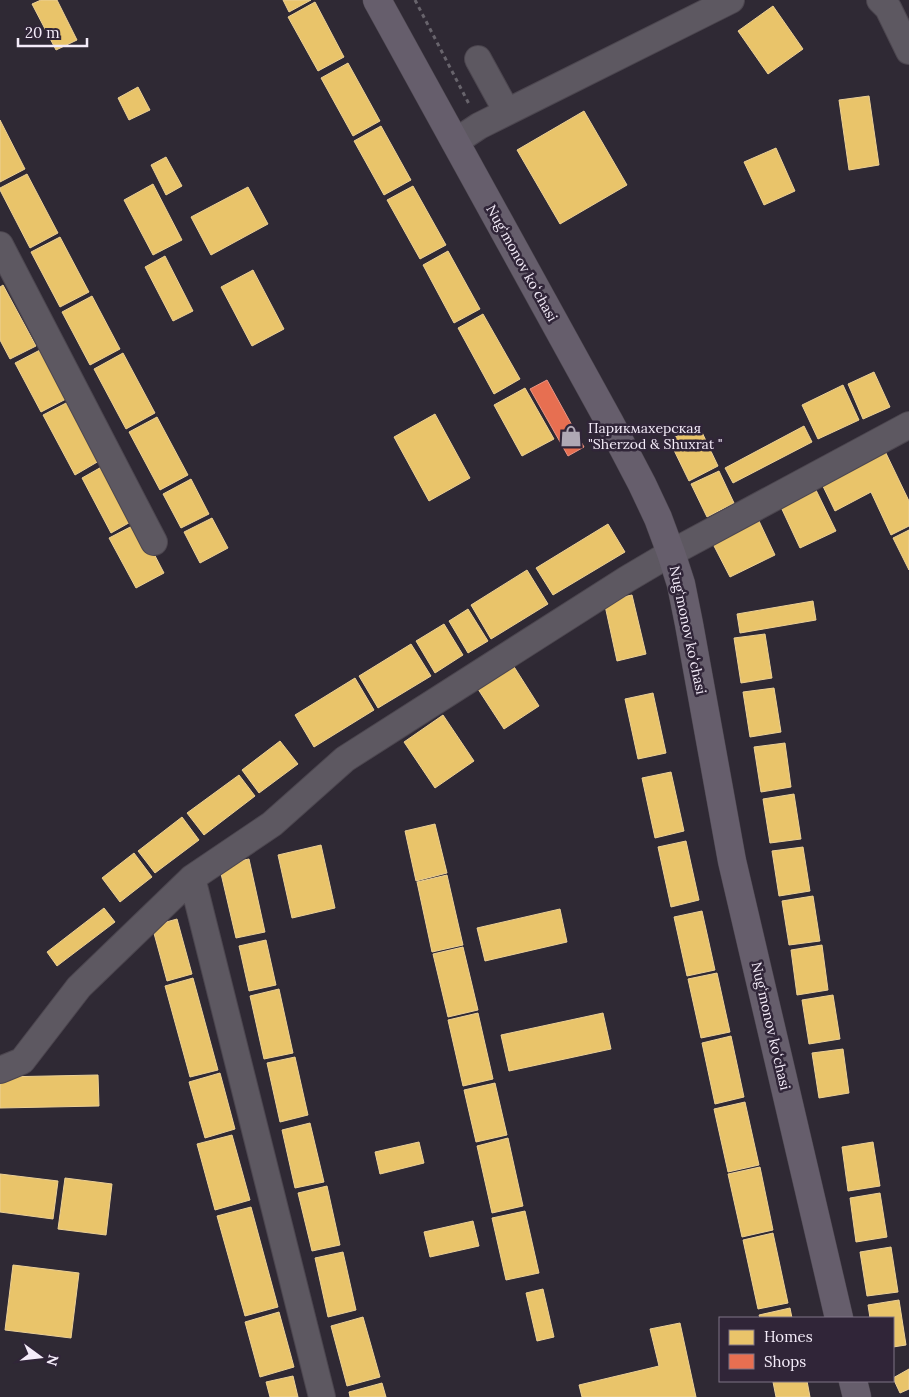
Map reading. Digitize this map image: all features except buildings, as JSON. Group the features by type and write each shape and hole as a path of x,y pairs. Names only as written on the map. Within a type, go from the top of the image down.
{"main road":[{"name":"Nugʻmonov koʻchasi","path":"377,0 610,423 658,518 671,553 681,584 689,624 732,861 839,1317"},
{"path":"853,1382 857,1397"}],"street":[{"path":"455,142 479,126 731,0"},
{"path":"880,0 888,8 909,51"},
{"path":"478,59 507,112"},
{"path":"0,246 154,542"},
{"path":"0,1070 22,1061 79,987 192,878 272,824 345,760 627,579 671,553 909,425"},
{"path":"192,878 322,1397"}],"path":[{"path":"415,0 469,104"}],"place":[{"name":"Парикмахерская \"Sherzod & Shuxrat \"","path":"571,436"}]}
